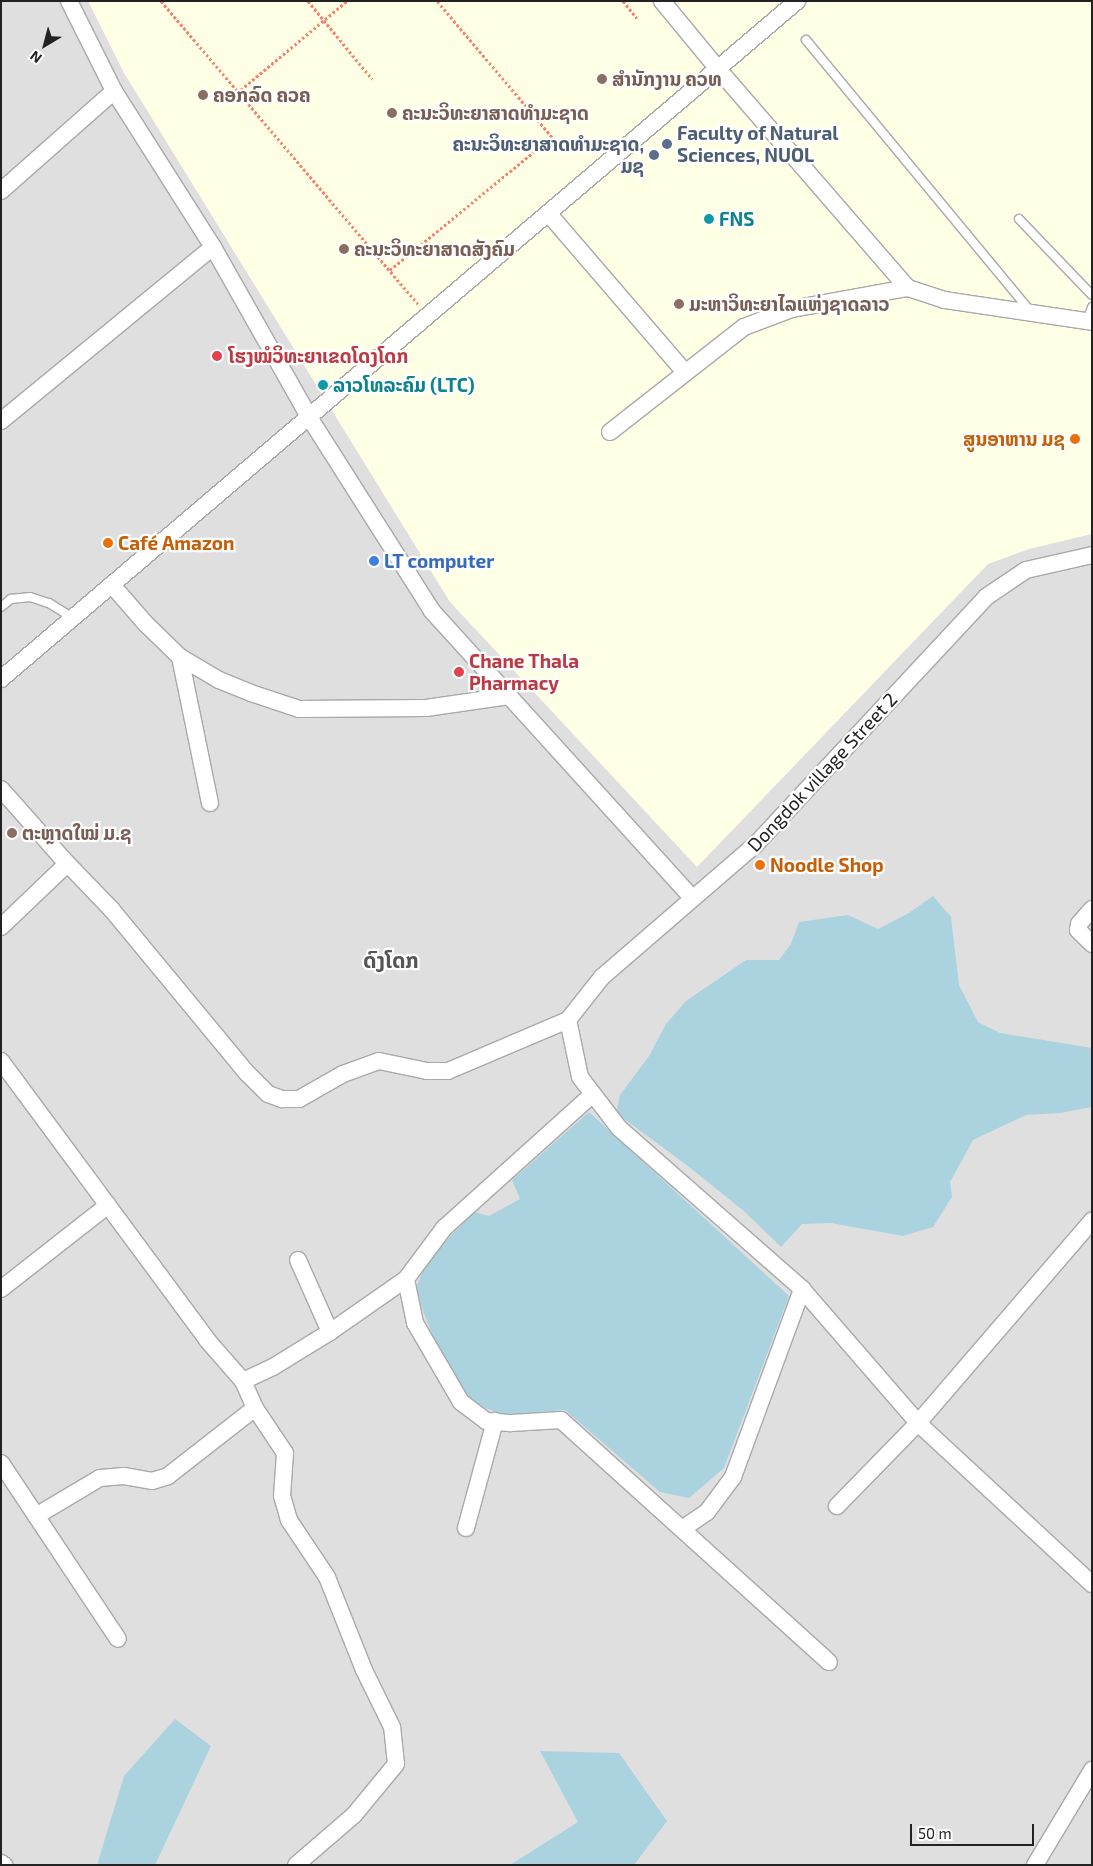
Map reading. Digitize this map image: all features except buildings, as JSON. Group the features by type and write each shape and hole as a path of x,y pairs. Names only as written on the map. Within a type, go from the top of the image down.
{"street":[{"path":"69,1 114,91 213,247 309,417 432,611 692,898"},
{"path":"662,1 718,69 908,288"},
{"path":"1,679 796,1"},
{"path":"1,191 114,91"},
{"path":"548,213 685,372"},
{"path":"1,421 213,247"},
{"path":"610,432 744,327 792,309 908,288 945,300 1032,314 1090,317"},
{"name":"Dongdok village Street 2","path":"568,1020 602,977 755,845 986,597 1026,570 1092,555"},
{"path":"112,585 144,622 180,657 219,680 299,709 426,708 509,696"},
{"path":"180,657 210,803"},
{"path":"1,789 67,864 112,910 247,1074 268,1094 282,1099 299,1099 343,1074 379,1061 428,1071 448,1071 568,1020 580,1077 619,1128 802,1289 918,1423 1092,1584"},
{"path":"1,927 67,864"},
{"path":"1092,909 1079,924 1078,930 1092,944"},
{"path":"1,1061 208,1341 243,1381 255,1408 285,1453 282,1496 289,1520 327,1577 364,1670 392,1727 396,1764 354,1815 296,1865"},
{"path":"243,1381 273,1367 330,1332 406,1279 444,1228 593,1094"},
{"path":"1,1289 108,1206"},
{"path":"837,1506 918,1423 1092,1221"},
{"path":"298,1260 330,1332"},
{"path":"406,1279 416,1322 461,1402 486,1420 511,1423 561,1420 829,1662"},
{"path":"682,1529 707,1512 734,1477 802,1289"},
{"path":"36,1516 100,1478 124,1476 152,1481 168,1476 255,1408"},
{"path":"466,1528 495,1421"},
{"path":"1,1463 118,1639"},
{"path":"1035,1865 1092,1770"}],"lane":[{"path":"806,40 1032,314"},
{"path":"1018,219 1092,295"},
{"path":"1,607 11,599 30,597 49,603 73,618"}],"path":[{"path":"161,1 428,316"},
{"path":"308,1 372,78"},
{"path":"238,93 347,1"},
{"path":"390,270 552,137 437,1"},
{"path":"623,1 637,18"}],"shaded area":[{"path":"1,1 1092,1 1092,1865 1,1865"},
{"name":"ມະຫາວິທະຍາໄລແຫ່ງຊາດລາວ","path":"88,1 1092,1 1092,534 1029,549 988,564 697,867 450,602 124,73"}],"water":[{"path":"933,896 951,917 959,985 978,1022 1000,1033 1092,1048 1092,1107 1060,1113 1026,1115 973,1140 950,1182 952,1197 933,1227 903,1236 831,1223 802,1224 781,1247 745,1212 688,1166 616,1113 620,1095 649,1056 666,1024 686,1001 746,960 779,960 791,944 799,922 848,915 878,929 909,913"},
{"path":"589,1112 789,1296 724,1468 689,1498 660,1492 565,1410 505,1415 474,1404 439,1352 415,1290 428,1259 474,1212 489,1216 520,1199 512,1180"},
{"path":"175,1719 211,1746 155,1865 97,1865 124,1776"},
{"path":"540,1751 619,1753 667,1821 634,1865 510,1865 578,1822"}],"place":[{"name":"ສຳນັກງານ ຄວທ","path":"602,79"},
{"name":"ຄອກລົດ ຄວຄ","path":"203,95"},
{"name":"ຄະນະວິທະຍາສາດທຳມະຊາດ","path":"392,113"},
{"name":"Faculty of Natural Sciences, NUOL","path":"667,144"},
{"name":"ຄະນະວິທະຍາສາດທໍາມະຊາດ, ມຊ","path":"654,155"},
{"name":"FNS","path":"709,219"},
{"name":"ຄະນະວິທະຍາສາດສັງຄົມ","path":"344,249"},
{"name":"ມະຫາວິທະຍາໄລແຫ່ງຊາດລາວ","path":"679,304"},
{"name":"ໂຮງໝໍວິທະຍາເຂດໂດງໂດກ","path":"217,356"},
{"name":"ລາວໂທລະຄົມ (LTC)","path":"323,385"},
{"name":"ສູນອາຫານ ມຊ","path":"1075,439"},
{"name":"Café Amazon","path":"108,543"},
{"name":"LT computer","path":"374,561"},
{"name":"Chane Thala Pharmacy","path":"459,672"},
{"name":"ຕະຫຼາດໃໝ່ ມ.ຊ","path":"12,833"},
{"name":"Noodle Shop","path":"760,865"}],"district":[{"name":"ດົງໂດກ","path":"391,960"}]}
